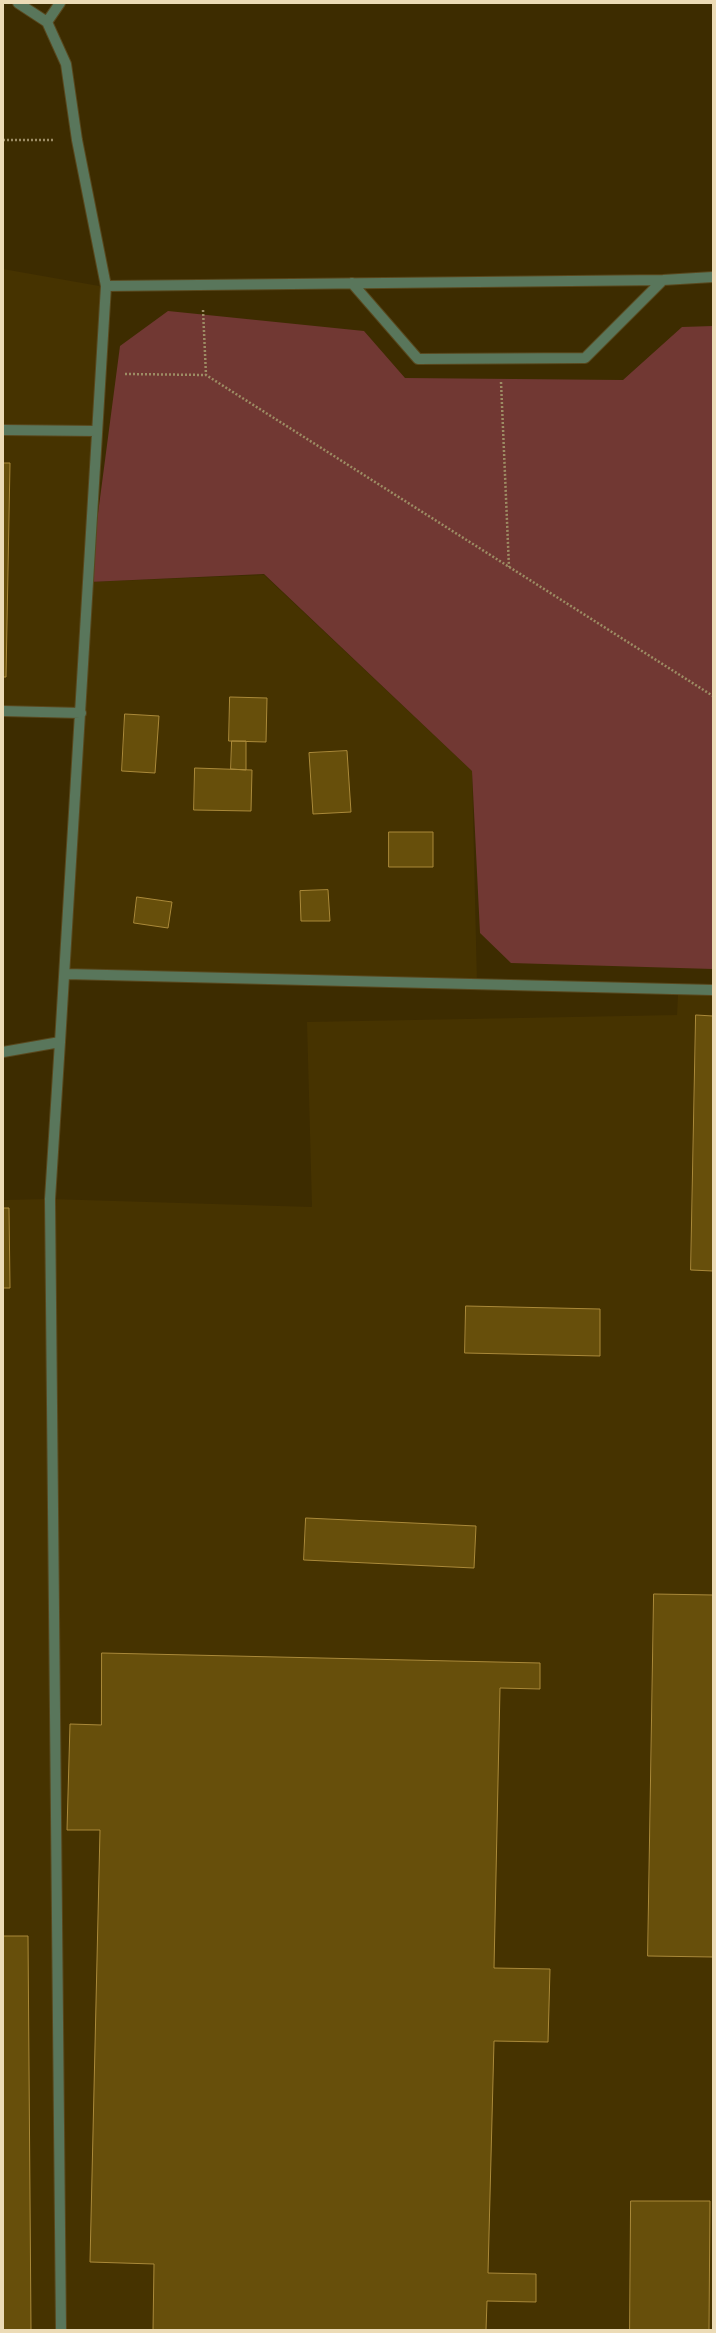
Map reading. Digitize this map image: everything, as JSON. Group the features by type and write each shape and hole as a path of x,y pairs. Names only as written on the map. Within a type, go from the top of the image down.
{"street":[{"path":"18,3 47,22 66,64 77,140 106,286 66,974 50,1199 61,2330"},
{"path":"47,22 60,3"},
{"path":"106,286 663,280 713,277"},
{"path":"352,283 418,358 585,358 663,280"},
{"path":"3,430 97,431"},
{"path":"3,711 81,713"},
{"path":"66,974 713,990"},
{"path":"3,1052 60,1042"}],"path":[{"path":"3,140 77,140"},
{"path":"202,286 206,375"},
{"path":"500,358 509,567"},
{"path":"101,373 206,375 713,696"}],"shaded area":[{"path":"3,269 105,287 80,712 3,711"},
{"path":"168,311 364,331 405,378 623,380 682,327 713,326 713,969 511,963 480,933 472,771 264,574 89,582 120,346"},
{"path":"264,575 472,771 477,984 66,974 89,582"},
{"path":"678,995 713,995 713,2330 3,2330 3,1200 50,1199 312,1207 307,1022 677,1015"}],"building":[{"path":"3,463 10,463 6,677 3,677"},
{"path":"230,697 267,698 266,742 229,741"},
{"path":"125,714 159,716 155,773 122,771"},
{"path":"232,741 246,741 246,770 231,769"},
{"path":"347,751 351,812 313,814 309,753"},
{"path":"195,768 252,770 251,811 194,810"},
{"path":"389,832 433,832 433,867 389,867"},
{"path":"328,890 330,921 301,921 300,891"},
{"path":"137,897 172,902 168,928 134,923"},
{"path":"696,1015 713,1016 713,1271 691,1270"},
{"path":"3,1208 9,1208 10,1288 3,1288"},
{"path":"466,1306 600,1309 600,1356 465,1353"},
{"path":"306,1518 476,1526 474,1568 304,1560"},
{"path":"654,1594 713,1595 713,1957 648,1956"},
{"path":"102,1653 540,1663 540,1689 500,1688 494,1968 550,1969 548,2042 494,2041 488,2273 536,2274 536,2302 487,2301 486,2330 153,2330 154,2264 90,2262 100,1830 67,1830 70,1724 101,1725"},
{"path":"3,1936 28,1936 31,2330 3,2330"},
{"path":"631,2201 710,2201 709,2330 630,2330"}]}
